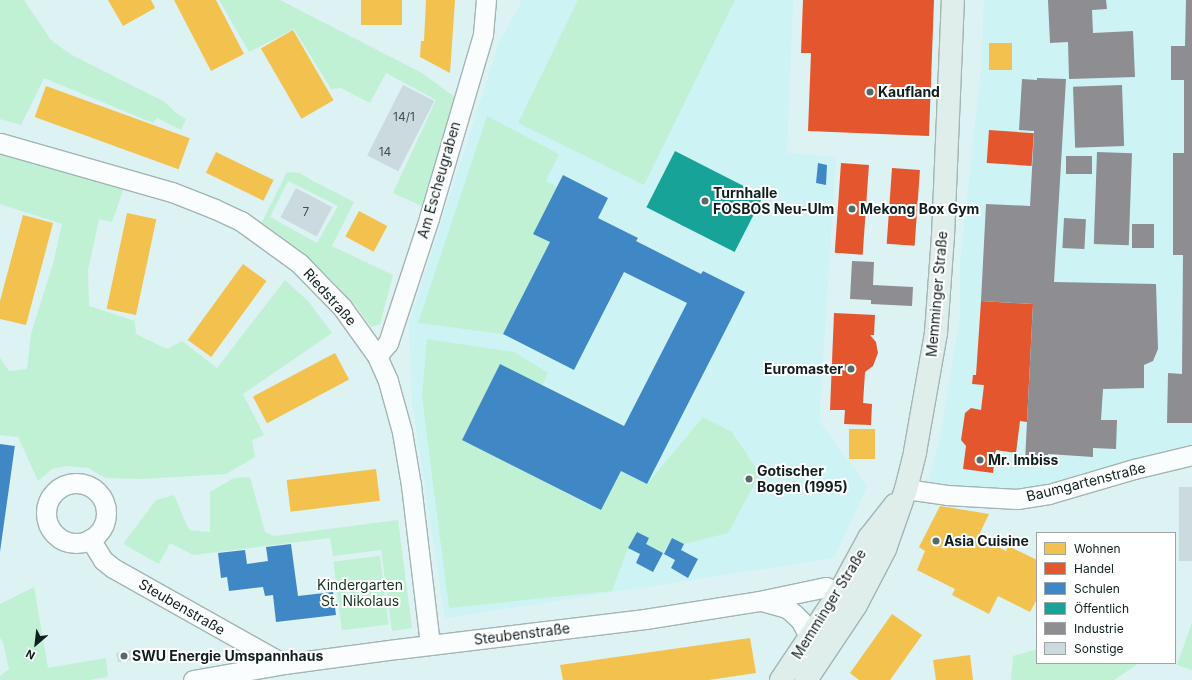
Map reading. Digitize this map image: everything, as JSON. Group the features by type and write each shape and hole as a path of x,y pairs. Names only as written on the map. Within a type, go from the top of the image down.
{"main road":[{"name":"Memminger Straße","path":"806,680 847,600 869,538 906,489 923,411 936,333 943,236 953,0"},
{"name":"Memminger Straße","path":"781,680 810,639 847,600"}],"street":[{"name":"Am Escheugraben","path":"377,356 388,343 429,218 483,34 486,0"},
{"name":"Riedstraße","path":"0,143 172,192 241,222 299,263 342,307 377,356 388,381 405,444 430,645"},
{"name":"Baumgartenstraße","path":"906,489 947,495 1017,499 1049,494 1134,469 1192,455"},
{"name":"Steubenstraße","path":"90,539 103,560 113,568 284,664"},
{"name":"Steubenstraße","path":"193,680 284,664 645,619 759,601 826,587 847,600"},
{"name":"Steubenstraße","path":"759,601 787,608 801,621 810,639"}],"shaded area":[{"path":"521,0 793,0 787,153 836,157 819,421 867,486 834,558 445,618 412,401 409,324 500,40 520,6"},
{"path":"984,0 1192,0 1192,455 1017,499 925,493 941,433 960,318 960,262 981,71"}],"green space":[{"path":"0,0 24,0 51,40 70,54 165,102 176,113 186,119 181,130 157,118 153,123 44,78 21,125 0,119"},
{"path":"219,0 280,0 422,73 456,98 424,207 393,193 436,100 386,73 370,103 341,88 331,89 294,29 249,52"},
{"path":"578,0 735,0 644,185 518,123"},
{"path":"487,116 559,154 546,181 557,187 533,233 550,242 503,334 418,323"},
{"path":"0,150 124,188 112,222 99,219 88,270 89,306 135,321 136,334 167,349 182,341 217,368 285,280 308,301 332,333 243,394 264,435 252,440 255,457 226,474 141,479 106,478 88,468 67,466 52,469 38,481 18,437 0,435 0,358 9,371 27,369 31,334 54,260 62,224 0,204"},
{"path":"287,172 300,173 354,202 332,246 393,275 380,324 371,327 357,307 327,275 311,260 262,222","holes":["288,181 338,206 317,243 270,217"]},
{"path":"427,339 514,352 548,373 542,385 500,364 462,440 600,510 621,471 647,484 703,417 732,432 760,474 728,533 684,544 672,538 663,553 646,544 649,538 637,532 628,548 612,591 449,608 422,397"},
{"path":"250,477 265,532 274,536 398,520 412,628 392,631 381,550 333,556 330,538 193,555 170,543 159,564 123,544 156,500 174,495 189,530 210,532 210,492 234,478"},
{"name":"Kindergarten St. Nikolaus","path":"380,556 388,624 342,630 333,562"},
{"path":"34,587 48,668 106,658 108,677 89,680 0,680 0,676 9,669 3,642 0,638 0,604"},
{"path":"1192,623 1192,670 1177,665"},
{"path":"1036,649 1036,664 1138,664 1114,680 1011,680 1013,656"}],"building: Wohnen":[{"path":"108,0 151,0 155,8 123,26"},
{"path":"174,0 216,0 244,54 211,71"},
{"path":"361,0 402,0 402,25 361,25"},
{"path":"426,0 455,0 450,73 420,57 421,41 424,41"},
{"path":"293,30 334,100 301,119 261,49"},
{"path":"989,43 1012,43 1012,70 989,70"},
{"path":"46,86 190,138 178,169 35,117"},
{"path":"216,152 274,180 263,201 206,173"},
{"path":"359,211 387,226 374,252 345,237"},
{"path":"127,213 156,219 136,315 107,309"},
{"path":"23,215 53,223 26,325 0,319 0,301"},
{"path":"243,264 266,281 211,357 188,340"},
{"path":"335,353 349,379 267,423 253,397"},
{"path":"849,429 875,429 875,459 849,459"},
{"path":"376,469 380,501 291,512 287,480"},
{"path":"940,506 989,514 978,537 1006,551 1008,546 1036,560 1036,601 1030,612 998,596 989,614 952,595 955,589 917,570 925,551 919,547"},
{"path":"892,614 922,635 890,680 859,680 850,673"},
{"path":"750,638 756,673 709,680 563,680 560,665"},
{"path":"970,655 973,680 936,680 933,660"}],"building: Handel":[{"name":"Kaufland","path":"803,0 934,0 929,136 808,131 811,53 801,53"},
{"path":"989,130 1034,133 1032,166 987,163"},
{"name":"Mekong Box Gym","path":"841,163 869,165 863,255 835,253"},
{"path":"892,168 920,170 915,246 887,244"},
{"path":"981,301 1033,304 1027,422 1020,421 1016,453 996,450 993,473 963,469 966,446 961,440 965,413 971,408 981,410 984,385 972,384 973,375 976,375"},
{"name":"Euromaster","path":"834,313 875,315 874,335 870,335 876,342 878,353 873,366 865,372 863,403 872,404 871,425 844,424 845,410 830,410"}],"building: Schulen":[{"path":"818,163 827,165 826,185 816,183"},
{"path":"563,175 608,198 598,218 638,238 636,241 701,274 703,271 745,292 647,484 621,471 601,510 462,440 500,364 624,426 687,303 624,272 574,370 503,334 550,242 533,234"},
{"path":"0,444 15,446 0,552"},
{"path":"637,532 649,538 646,544 663,553 653,572 636,563 640,554 628,548"},
{"path":"672,538 684,544 681,550 698,559 688,578 671,568 675,560 664,554"},
{"name":"Kindergarten St. Nikolaus","path":"291,544 298,596 333,592 336,615 276,622 273,595 265,596 263,587 229,591 227,577 221,578 218,553 245,550 247,564 268,561 266,547"}],"building: Öffentlich":[{"name":"Turnhalle FOSBOS Neu-Ulm","path":"675,151 763,196 735,252 646,207"}],"building: Industrie":[{"path":"1048,0 1106,0 1107,9 1092,10 1093,33 1133,31 1135,77 1069,79 1068,42 1050,43"},
{"path":"1186,0 1192,0 1192,423 1167,423 1168,373 1182,374 1183,255 1173,255 1173,153 1184,153 1184,80 1171,80 1171,46 1185,46"},
{"path":"1037,78 1066,79 1054,282 1156,284 1158,349 1153,361 1144,365 1144,388 1103,389 1101,420 1117,420 1116,449 1093,448 1093,457 1048,454 1048,462 1025,461 1033,304 981,301 986,204 1030,206 1034,131 1019,130 1022,79 1037,80"},
{"path":"1122,85 1124,146 1075,148 1073,87"},
{"path":"1097,152 1132,153 1129,245 1094,244"},
{"path":"1066,156 1092,156 1092,174 1066,174"},
{"path":"1064,218 1086,219 1084,249 1062,248"},
{"path":"1132,224 1154,224 1154,248 1132,248"},
{"path":"852,261 874,262 873,285 913,287 912,306 871,304 871,300 850,299"}],"building: Sonstige":[{"path":"403,85 434,101 398,171 367,155"},
{"path":"296,188 332,207 317,236 281,217"},
{"path":"1179,487 1192,487 1192,561 1179,561"},
{"name":"SWU Energie Umspannhaus","path":"131,650 132,660 118,662 116,653"}],"place":[{"name":"Kaufland","path":"870,92"},
{"name":"Turnhalle FOSBOS Neu-Ulm","path":"705,201"},
{"name":"Mekong Box Gym","path":"852,209"},
{"name":"Euromaster","path":"851,369"},
{"name":"Mr. Imbiss","path":"980,460"},
{"name":"Gotischer Bogen (1995)","path":"749,479"},
{"name":"Asia Cuisine","path":"936,541"},
{"name":"SWU Energie Umspannhaus","path":"124,656"}]}
